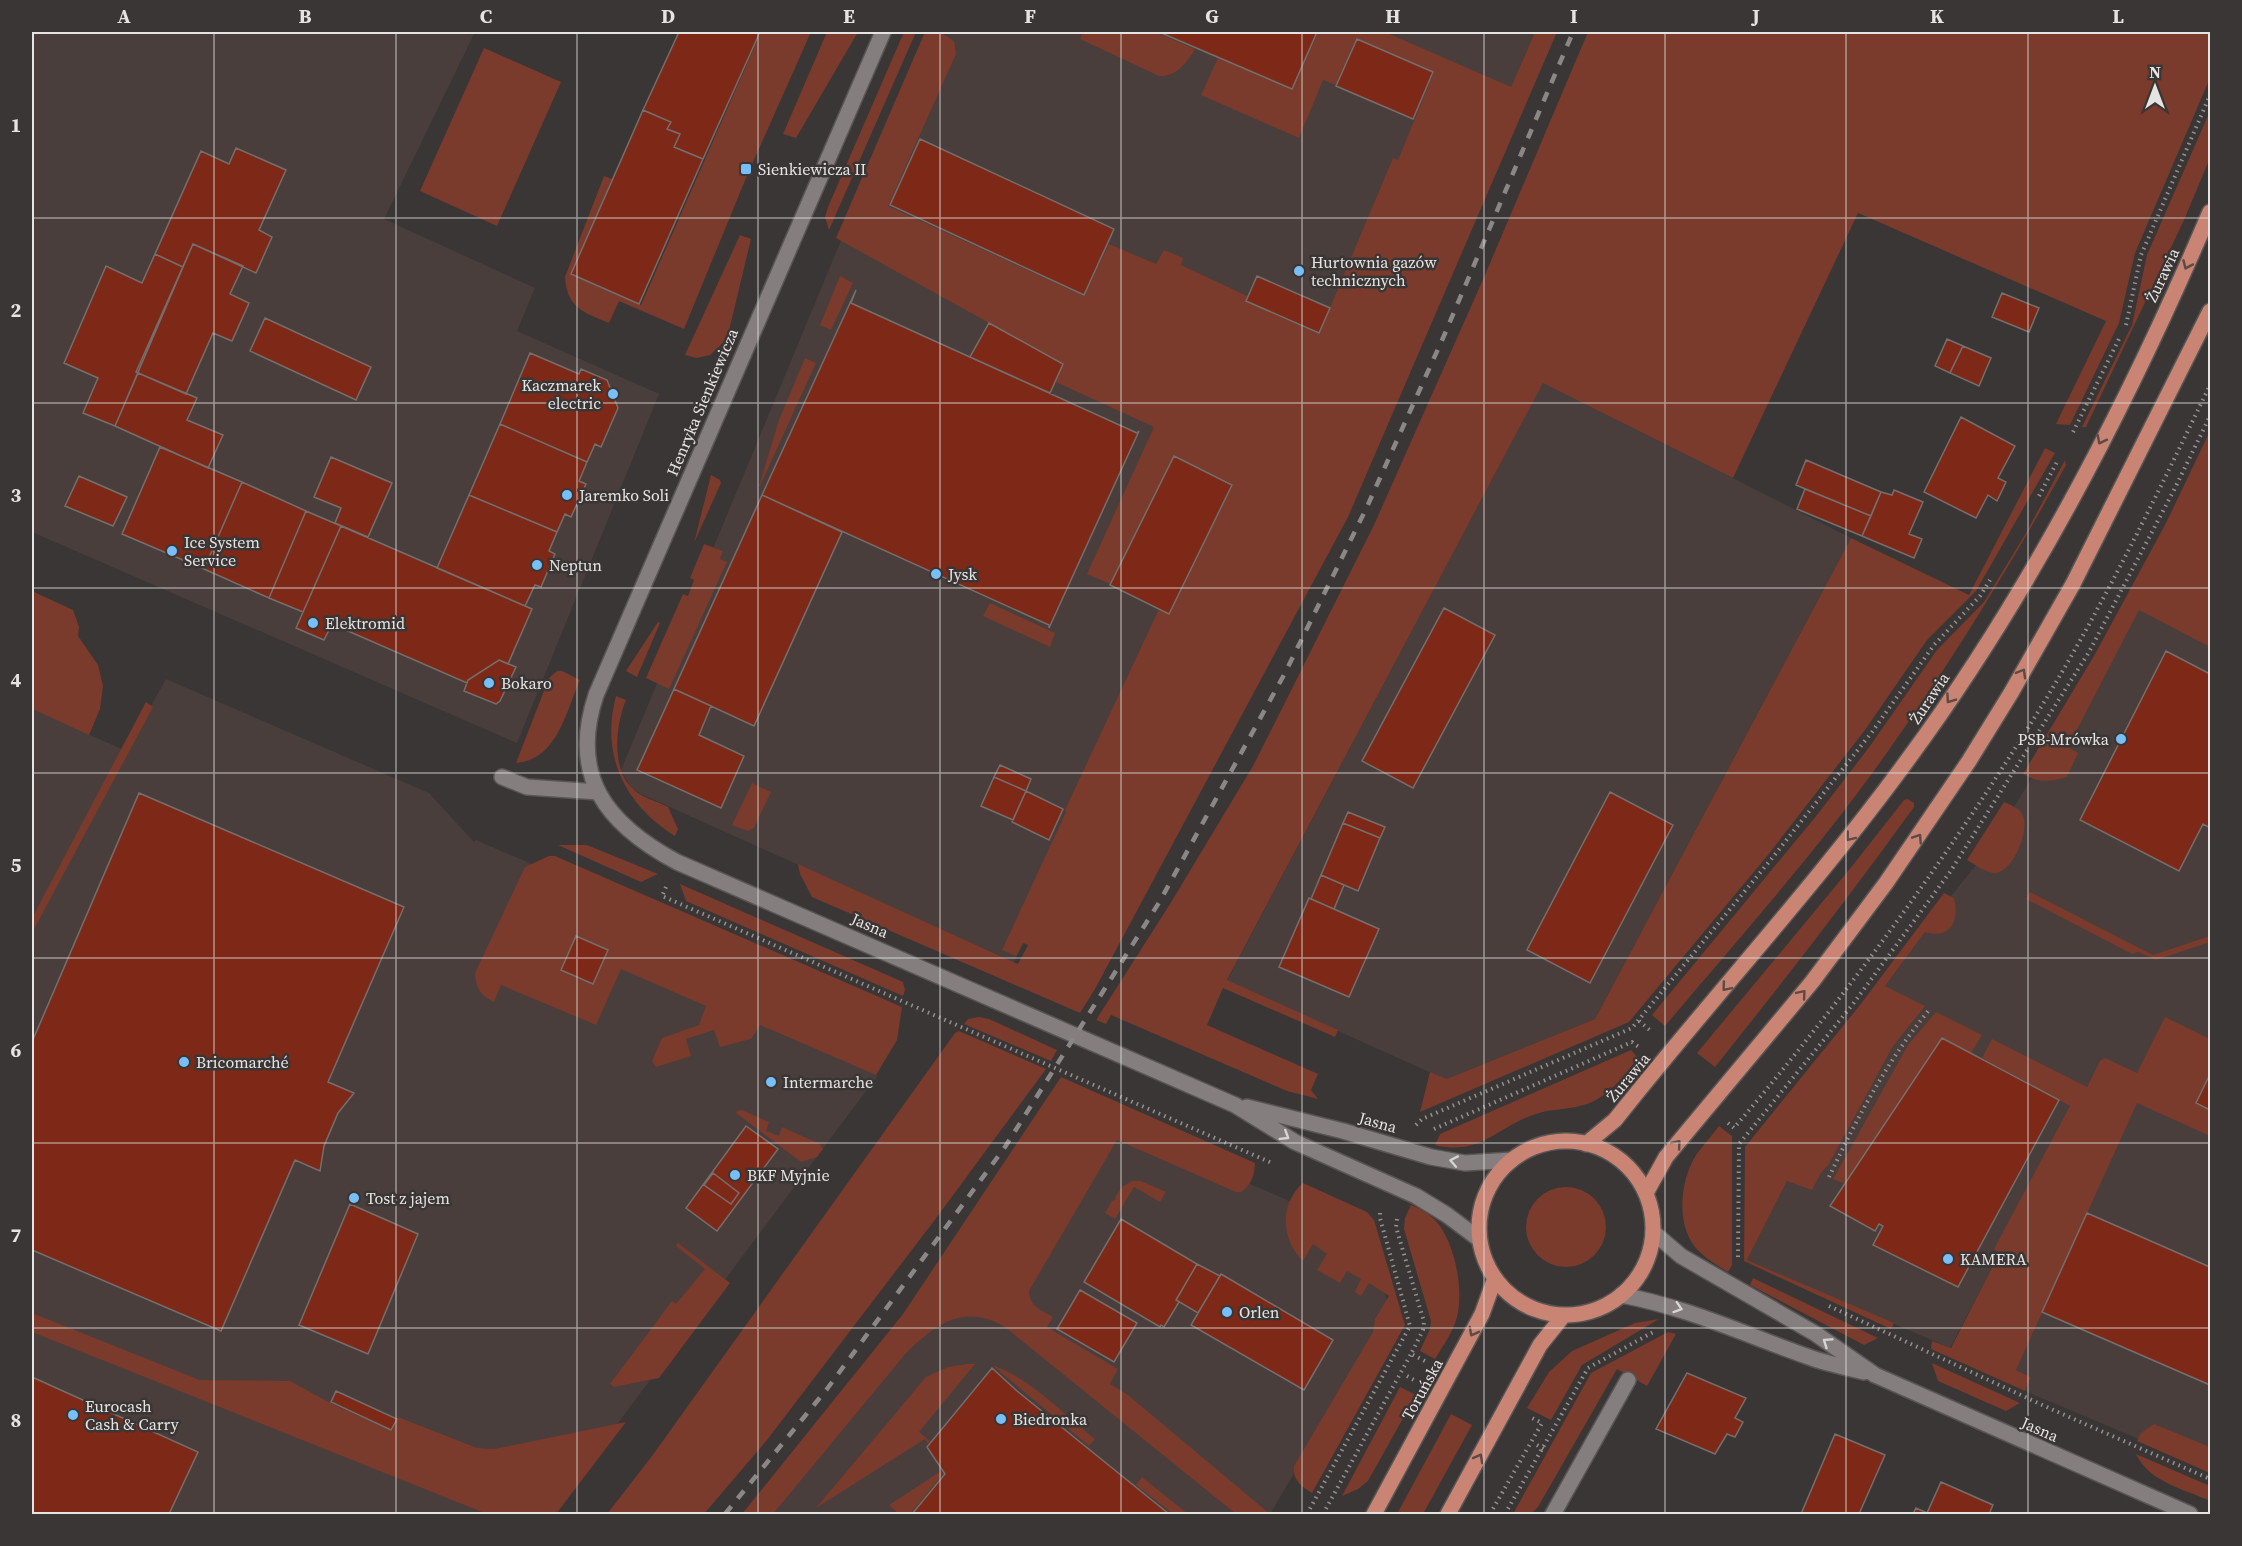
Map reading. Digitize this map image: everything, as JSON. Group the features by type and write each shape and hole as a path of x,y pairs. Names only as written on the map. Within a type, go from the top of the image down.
{"main road":[{"name":"Żurawia","path":"1586,1144 1628,1106 1851,835 1955,693 2040,557 2073,496 2171,299 2211,212"},
{"path":"1646,1193 1666,1157 1812,982 1866,910 1969,761 2073,584 2211,311"},
{"path":"1552,1142 1586,1144 1618,1159 1637,1178 1646,1193 1652,1216 1653,1232 1650,1250 1634,1282 1621,1295 1595,1310 1564,1315 1547,1313 1529,1307 1507,1292 1495,1278 1483,1256 1479,1239 1479,1217 1485,1195 1497,1176 1512,1160 1535,1147 1552,1142"},
{"name":"Toruńska","path":"1374,1515 1482,1314 1495,1278"},
{"path":"1453,1513 1540,1346 1564,1315"}],"street":[{"name":"Henryka Sienkiewicza","path":"598,792 588,766 586,741 588,717 596,695 883,32"},
{"path":"502,777 527,787 598,792"},
{"name":"Jasna","path":"598,792 630,832 677,862 751,892 1235,1105 1294,1142 1416,1196 1479,1239"},
{"name":"Jasna","path":"1235,1105 1465,1163 1512,1160"},
{"name":"Jasna","path":"1653,1232 1681,1256 1816,1334 1875,1375"},
{"name":"Jasna","path":"1621,1295 1668,1305 1808,1357 1875,1375 2190,1515"},
{"path":"1553,1515 1628,1380"}],"path":[{"path":"2072,434 2127,324 2141,255 2211,95"},
{"path":"1738,1262 1739,1144 1860,994 1950,872 2090,652 2211,417"},
{"path":"2036,502 2062,453"},
{"path":"1409,1131 1422,1119 1632,1028 1864,741 1934,645 1980,596 1992,578"},
{"path":"669,879 662,897 1281,1168"},
{"path":"1829,1177 1882,1076 1906,1038 1930,1009"},
{"path":"1639,1021 1657,1036"},
{"path":"1431,1131 1435,1127 1632,1042 1644,1052"},
{"path":"1740,1121 1755,1102"},
{"path":"1752,1116 1757,1120"},
{"path":"1307,1515 1391,1367 1410,1326 1380,1218 1382,1204"},
{"path":"1369,1207 1380,1212"},
{"path":"1323,1515 1423,1330 1424,1322 1396,1227 1397,1219"},
{"path":"1827,1305 2051,1409 2211,1479"},
{"path":"1411,1354 1432,1365"},
{"path":"1490,1515 1542,1423 1524,1414"},
{"path":"1505,1515 1544,1449 1537,1445"}],"shaded area":[{"path":"32,32 475,32 384,219 535,288 517,331 659,394 517,743 32,532"},
{"path":"761,32 811,32 746,178 684,329 619,301 609,323 584,312 569,296 565,277 604,176 612,179 571,275 641,305"},
{"path":"827,32 858,32 796,138 783,134"},
{"path":"904,32 916,32 829,230 825,217 828,207"},
{"path":"925,32 940,32 954,41 956,54 888,206 1084,296 1109,244 1156,264 1164,250 1183,258 1181,265 1247,296 1246,301 1319,334 1393,158 1398,160 1434,72 1356,39 1336,85 1323,80 1299,138 1201,95 1218,58 1292,89 1318,32 1385,32 1511,87 1535,32 1557,32 1348,517 1080,1013 812,897 800,874 798,864 1018,964 1028,945 1023,943 1016,956 1002,950 1159,609 1169,614 1233,485 1174,456 1110,584 1087,574 1154,427 1056,382 1063,364 836,238"},
{"path":"932,32 1535,32 1492,132 1088,820 1014,962 641,794 631,788 621,770 845,231"},
{"path":"1083,32 1155,32 1195,49 1176,72 1159,76 1080,39"},
{"path":"1588,32 2210,32 2210,78 2135,253 2119,323 2070,425 2056,424 2106,321 1858,213 1733,478 1543,383 1227,980 1338,1030 1335,1037 1223,988 1207,1025 1318,1074 1311,1090 1318,1099 1287,1091 1111,1015 1106,1024 1096,1020 1170,904 1253,766 1374,525 1485,275"},
{"path":"484,48 561,82 497,226 420,191"},
{"path":"2210,111 2210,158 2184,220 2086,427 2082,427 2132,325 2147,255"},
{"path":"740,235 751,239 727,339 710,355 697,358 685,355"},
{"path":"840,276 853,283 831,330 820,325"},
{"path":"805,358 816,363 759,486 779,420"},
{"path":"1543,382 1851,538 1595,1019 1447,1080 1227,981"},
{"path":"2210,431 2210,647 2139,610 2068,747 2078,753 2067,777 2045,781 2023,774 2094,656 2166,523"},
{"path":"2045,448 2055,453 1976,591 1927,640 1865,730 1768,855 1629,1022 1420,1112 1430,1072 1447,1079 1595,1019 1851,538 1969,595"},
{"path":"2065,460 2066,465 2002,576 1934,684 1886,754 1806,858 1665,1026 1652,1015 1817,815 1870,746 1937,650 1984,602 2026,533"},
{"path":"711,475 721,483 694,543"},
{"path":"704,544 723,551 720,559 727,562 669,689 646,678 683,594 688,596 694,580 690,578"},
{"path":"32,591 73,610 79,627 78,636 98,665 103,686 100,709 89,735 32,709"},
{"path":"990,603 1055,633 1050,647 983,616"},
{"path":"2138,606 2210,645 2210,1469 2025,1391 2031,1377 2016,1370 2090,1081 1950,1348 1747,1260 1885,986 1985,854"},
{"path":"658,622 660,623 637,677 626,671"},
{"path":"557,671 562,671 580,680 564,720 551,744 541,753 530,760 516,763 549,678"},
{"path":"166,679 429,793 474,842 476,840 534,865 510,917 878,1075 550,1514 32,1514 32,709 126,751"},
{"path":"616,696 626,700 618,733 620,768 631,787 639,794 668,807 678,829 675,836 657,824 642,809 630,794 621,777 614,758 611,738"},
{"path":"146,702 153,707 32,933 32,918"},
{"path":"752,783 771,792 754,828 748,831 732,825"},
{"path":"1908,799 1914,803 1914,807 1715,1067 1697,1053 1904,800"},
{"path":"2004,802 2022,813 2024,832 2013,860 2000,872 1993,873 1967,860"},
{"path":"558,845 587,845 658,874 641,882"},
{"path":"549,856 555,856 902,1007 897,1040 876,1075 760,1025 751,1039 720,1047 714,1030 686,1039 691,1056 656,1067 652,1061 662,1038 699,1025 706,1006 621,969 596,1025 501,985 494,1002 489,1000 478,987 475,973 525,867"},
{"path":"680,884 903,982 905,990 903,996 686,901"},
{"path":"2030,892 2153,955 2210,936 2210,942 2156,960 2138,952 2132,954 2026,899"},
{"path":"1944,893 1954,898 1956,906 1952,926 1941,933 1925,932 1885,986 1925,1006 1893,1046 1829,1164 1812,1190 1787,1181 1747,1260 1894,1323 1891,1329 1744,1261 1745,1147 1860,1005"},
{"path":"1936,1012 1982,1035 1971,1053 1942,1038 1845,1184 1833,1179 1908,1045"},
{"path":"979,1017 989,1019 1057,1050 1051,1061 964,1024 968,1019"},
{"path":"2165,1017 2210,1039 2210,1072 2196,1103 2210,1110 2210,1136 2137,1103 2016,1370 2031,1377 2025,1391 1931,1349 1932,1341 1951,1348 1999,1254 1994,1249 2070,1106 1982,1058 1992,1039 2087,1087 2100,1061 2105,1058 2137,1073"},
{"path":"959,1031 1046,1069 937,1217 767,1440 704,1514 607,1514 652,1456 955,1033"},
{"path":"1631,1050 1638,1058 1614,1086 1596,1100 1581,1106 1533,1115 1476,1144 1464,1147 1435,1145 1440,1134"},
{"path":"1061,1077 1255,1163 1250,1183 1241,1192 1236,1192 1117,1140 1029,1291 1031,1301 1040,1310 1053,1317 1047,1327 1118,1369 1110,1384 1128,1395 1270,1514 1236,1514 1005,1327 990,1320 964,1317 940,1325 907,1352 773,1514 742,1514 903,1314"},
{"path":"742,1110 769,1122 766,1131 779,1136 782,1127 820,1144 823,1149 817,1157 801,1162 736,1113"},
{"path":"1087,1112 1362,1233 1391,1310 1270,1514 770,1514"},
{"path":"1719,1126 1732,1136 1732,1265 1728,1272 1706,1258 1695,1247 1685,1226 1682,1202 1686,1177 1691,1165"},
{"path":"1132,1181 1141,1181 1166,1192 1160,1202 1134,1187 1115,1219 1105,1213 1123,1186"},
{"path":"1303,1183 1367,1212 1374,1220 1405,1325 1312,1493 1298,1482 1294,1475 1294,1466 1373,1332 1375,1319 1389,1296 1369,1283 1361,1296 1355,1292 1361,1279 1347,1271 1340,1283 1317,1270 1327,1254 1313,1244 1303,1261 1296,1252 1287,1233 1287,1211 1295,1192"},
{"path":"1566,1187 1581,1190 1594,1199 1603,1212 1606,1227 1603,1242 1594,1255 1581,1264 1566,1267 1551,1264 1538,1255 1529,1242 1526,1227 1529,1212 1538,1199 1551,1190"},
{"path":"1411,1205 1430,1215 1442,1229 1456,1266 1459,1293 1457,1317 1435,1359 1420,1351 1430,1329 1431,1321 1404,1229 1405,1218"},
{"path":"678,1243 730,1283 659,1378 614,1387 610,1384 672,1301 676,1304 705,1269 676,1246"},
{"path":"1753,1278 1878,1338 1864,1345 1750,1285"},
{"path":"32,1313 200,1380 290,1381 334,1405 392,1431 398,1417 477,1448 494,1449 626,1422 556,1514 487,1514 32,1332"},
{"path":"1659,1319 1582,1365 1551,1420 1527,1408 1549,1372 1572,1351 1635,1323"},
{"path":"1668,1332 1676,1334 1647,1386 1617,1369 1538,1507 1531,1514 1513,1514 1591,1373"},
{"path":"1932,1363 2020,1403 2006,1411 1938,1381"},
{"path":"975,1364 919,1432 930,1441 928,1444 925,1439 816,1508 926,1377 948,1367"},
{"path":"992,1365 1033,1387 1095,1439 1089,1446"},
{"path":"1400,1387 1416,1395 1368,1481 1358,1489 1342,1496"},
{"path":"1451,1414 1472,1425 1423,1514 1397,1514"},
{"path":"2154,1424 2210,1447 2210,1473 2137,1441 2141,1433"},
{"path":"2136,1454 2210,1486 2210,1501 2158,1478 2142,1464"},
{"path":"941,1471 943,1474 910,1514 899,1514 889,1505"},
{"path":"1142,1477 1188,1514 1173,1514 1136,1485"}],"building":[{"path":"679,32 760,32 703,159 674,147 680,134 667,129 671,122 643,110"},
{"path":"1159,32 1317,32 1292,89"},
{"path":"1357,39 1433,72 1413,119 1336,86"},
{"path":"643,110 671,122 667,129 680,134 674,147 703,159 639,304 571,274"},
{"path":"920,139 1114,229 1084,295 890,205"},
{"path":"236,148 286,170 259,230 272,237 256,273 193,244 183,267 155,254 201,151 229,164"},
{"path":"193,244 243,266 230,294 249,303 232,341 213,333 186,394 136,372"},
{"path":"155,254 183,267 115,426 83,413 98,378 64,363 106,266 142,283"},
{"path":"1257,276 1330,308 1319,333 1246,301"},
{"path":"856,290 851,303 1137,433 1139,431 1049,628 1049,625 762,495"},
{"path":"2002,293 2039,308 2029,332 1992,317"},
{"path":"265,318 371,367 356,400 250,351"},
{"path":"989,323 1063,364 1050,393 970,357"},
{"path":"1947,339 1963,346 1950,373 1935,366"},
{"path":"1963,346 1991,358 1979,386 1950,373"},
{"path":"530,353 579,374 581,369 607,380 618,408 601,447 595,444 587,462 500,424"},
{"path":"138,373 197,398 187,420 223,435 208,468 115,426"},
{"path":"1961,417 2015,446 1998,478 2006,482 1997,501 1988,495 1976,518 1924,492"},
{"path":"500,424 587,462 579,481 586,484 571,517 565,514 557,532 469,495"},
{"path":"160,447 242,482 204,569 122,534"},
{"path":"1174,456 1232,485 1169,614 1110,585"},
{"path":"331,457 392,483 368,537 335,523 341,508 314,497"},
{"path":"1806,460 1881,492 1871,516 1796,485"},
{"path":"79,476 127,497 113,526 65,506"},
{"path":"242,482 306,511 269,598 204,569"},
{"path":"1805,489 1871,516 1862,536 1797,509"},
{"path":"1894,490 1923,502 1909,534 1922,539 1914,558 1862,536 1881,492 1892,495"},
{"path":"469,495 557,532 549,551 555,554 541,587 535,585 525,606 437,568"},
{"path":"762,495 842,532 754,726 674,689"},
{"path":"306,511 341,526 303,612 269,598"},
{"path":"341,526 532,609 508,664 499,660 468,680 467,683 332,624 324,640 296,628"},
{"path":"1444,608 1495,635 1413,788 1362,761"},
{"path":"2166,651 2210,674 2210,828 2203,824 2179,871 2080,820"},
{"path":"499,660 516,667 500,701 496,704 464,691 468,680"},
{"path":"674,689 711,706 699,735 744,756 721,808 637,770"},
{"path":"1000,765 1031,779 1026,791 994,777"},
{"path":"994,777 1026,791 1013,820 981,806"},
{"path":"1026,791 1063,809 1049,840 1012,822"},
{"path":"1610,792 1673,825 1590,983 1527,950"},
{"name":"Bricomarché","path":"139,793 404,907 328,1082 354,1093 338,1113 324,1146 320,1171 295,1160 221,1331 32,1250 32,1042"},
{"path":"1348,812 1385,827 1380,838 1343,823"},
{"path":"1343,823 1380,838 1358,891 1321,875"},
{"path":"1321,875 1344,885 1334,909 1311,899"},
{"path":"1309,898 1379,929 1349,997 1279,967"},
{"path":"576,936 608,950 593,984 561,970"},
{"path":"1942,1038 2059,1100 1958,1287 1873,1245 1883,1226 1879,1224 1875,1231 1830,1206"},
{"path":"2210,1074 2210,1110 2196,1103"},
{"name":"BKF Myjnie","path":"746,1126 778,1149 717,1231 686,1208"},
{"path":"713,1173 739,1193 731,1204 704,1185"},
{"path":"350,1204 418,1234 368,1354 299,1325"},
{"path":"2087,1213 2210,1267 2210,1385 2042,1312"},
{"path":"1121,1219 1197,1264 1176,1300 1179,1302 1164,1327 1161,1325 1160,1327 1084,1282"},
{"path":"1197,1264 1220,1276 1198,1313 1176,1300"},
{"path":"1221,1274 1333,1340 1304,1390 1191,1325"},
{"path":"1080,1290 1137,1323 1114,1362 1057,1329"},
{"name":"Biedronka","path":"992,1368 1017,1391 1169,1514 912,1514 945,1474 927,1447"},
{"path":"1687,1373 1746,1398 1735,1418 1743,1422 1735,1437 1727,1434 1715,1454 1656,1429"},
{"name":"Eurocash Cash & Carry","path":"32,1377 198,1452 169,1514 32,1514"},
{"path":"336,1391 397,1419 391,1430 331,1402"},
{"path":"1835,1434 1885,1455 1859,1514 1801,1514"},
{"path":"1941,1482 1993,1505 1989,1514 1913,1514 1916,1508 1927,1513"}],"railway":[{"path":"725,1514 827,1389 1005,1147 1160,901 1285,673 1366,509 1443,338 1573,32"}],"place":[{"name":"Sienkiewicza II","path":"746,169"},
{"name":"Hurtownia gazów technicznych","path":"1299,271"},
{"name":"Kaczmarek electric","path":"613,394"},
{"name":"Jaremko Soli","path":"567,495"},
{"name":"Ice System Service","path":"172,551"},
{"name":"Neptun","path":"537,565"},
{"name":"Jysk","path":"936,574"},
{"name":"Elektromid","path":"313,623"},
{"name":"Bokaro","path":"489,683"},
{"name":"PSB-Mrówka","path":"2121,739"},
{"name":"Bricomarché","path":"184,1062"},
{"name":"Intermarche","path":"771,1082"},
{"name":"BKF Myjnie","path":"735,1175"},
{"name":"Tost z jajem","path":"354,1198"},
{"name":"KAMERA","path":"1948,1259"},
{"name":"Orlen","path":"1227,1312"},
{"name":"Eurocash Cash & Carry","path":"73,1415"},
{"name":"Biedronka","path":"1001,1419"}]}
